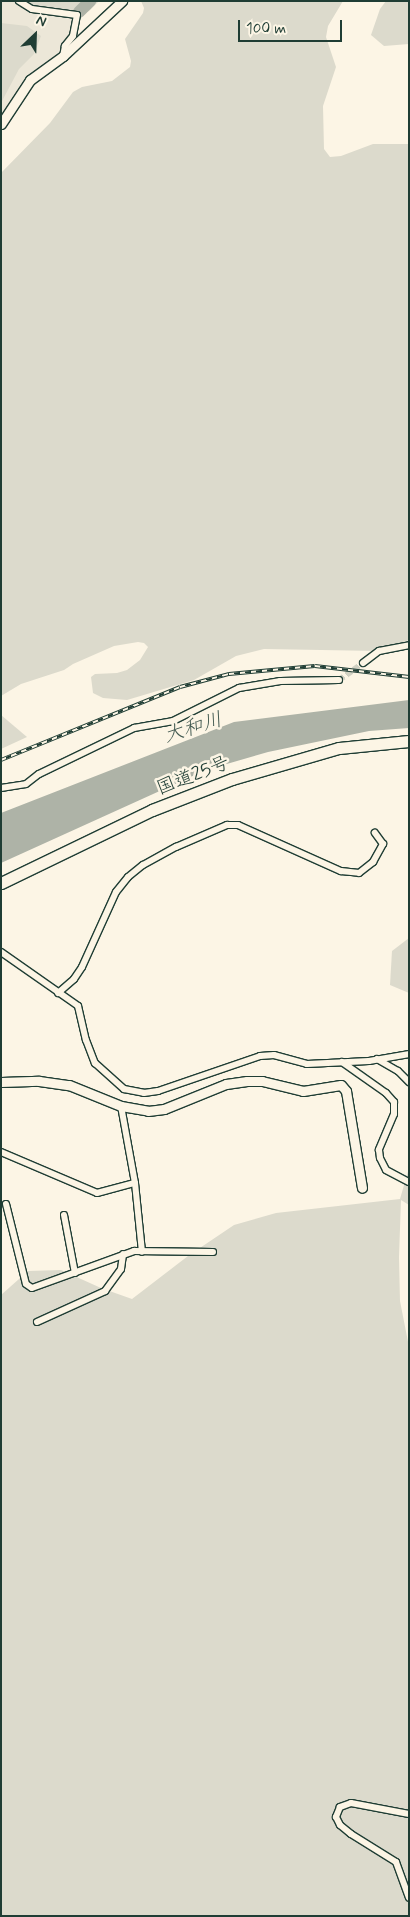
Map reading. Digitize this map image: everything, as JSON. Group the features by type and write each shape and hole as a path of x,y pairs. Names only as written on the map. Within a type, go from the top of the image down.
{"highway":[{"name":"国道25号","path":"1,883 152,810 232,779 339,748 409,741"}],"street":[{"path":"19,1 32,9 77,15 73,36 65,46 63,56"},
{"path":"1,124 30,80 63,56 122,1"},
{"path":"363,663 379,651 409,644"},
{"path":"1,788 26,784 39,774 134,728 173,720 238,688 280,681 338,680"},
{"path":"58,993 74,979 82,967 120,887 143,865 176,847 227,825 238,825 340,871 359,873 373,862 383,844 375,833"},
{"path":"1,952 78,1006 86,1040 95,1063 124,1088 144,1093 158,1092 260,1056 274,1055 306,1064 377,1059 409,1054"},
{"path":"377,1059 398,1071 409,1082"},
{"path":"342,1062 394,1102 394,1114 379,1150 380,1158 386,1170 409,1182"},
{"path":"1,1082 39,1081 69,1085 121,1106 148,1111 164,1109 226,1084 247,1081 262,1081 303,1091 341,1085 346,1091 362,1188"},
{"path":"121,1106 135,1184 142,1252"},
{"path":"1,1152 97,1194 135,1184"},
{"path":"6,1204 26,1284 32,1288 75,1274 134,1251 212,1252"},
{"path":"64,1215 75,1274"},
{"path":"37,1322 105,1292 121,1269 123,1254"},
{"path":"409,1814 351,1803 340,1807 336,1817 340,1825 351,1834 396,1862 409,1898"}],"shaded area":[{"path":"1,1 17,1 20,8 72,18 71,34 56,56 25,78 1,115"},
{"path":"17,1 99,1 89,11 72,18 20,8"},
{"path":"141,1 343,1 328,26 326,37 336,67 323,106 324,149 330,157 341,156 373,144 409,144 409,640 378,651 264,649 236,656 194,680 127,700 103,698 93,693 91,677 95,674 117,673 127,670 140,660 148,647 144,643 138,642 114,646 73,664 64,670 21,684 1,696 1,173 50,123 73,92 82,87 112,81 130,67 131,61 125,39 143,13 144,8"},
{"path":"386,1 409,1 409,44 384,46 371,35 380,9"},
{"path":"1,23 27,26 41,36 34,54 19,69 1,103"},
{"path":"409,700 409,728 369,731 268,752 206,770 1,863 1,813 234,722"},
{"path":"1,715 27,737 1,749"},
{"path":"409,938 409,993 390,985 392,951"},
{"path":"409,1168 409,1205 401,1200 399,1257 400,1301 409,1347 409,1916 1,1916 1,1295 28,1271 61,1270 101,1288 132,1299 188,1256 234,1225 276,1213 400,1199"}],"waterway":[{"path":"79,12 90,1"}],"tunnel":[{"path":"339,680 363,663"}],"railway":[{"path":"1,760 180,687 229,674 315,666 409,677"}],"water label":[{"name":"大和川","path":"193,728"}]}
